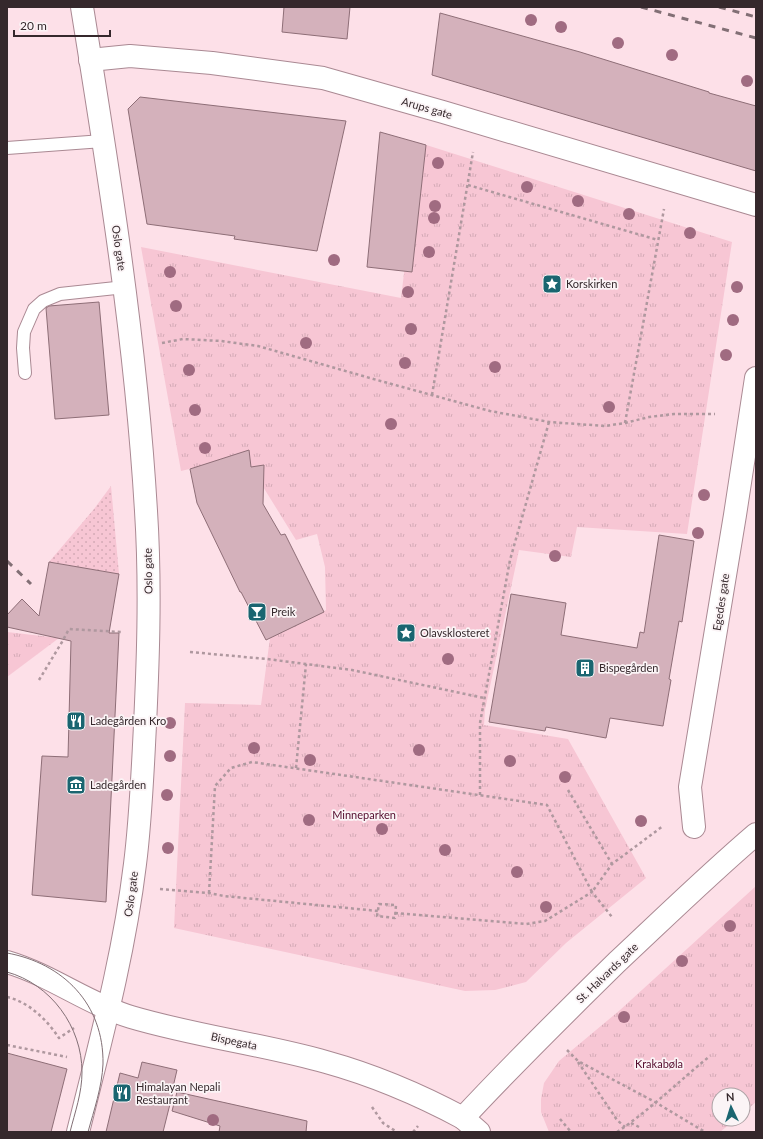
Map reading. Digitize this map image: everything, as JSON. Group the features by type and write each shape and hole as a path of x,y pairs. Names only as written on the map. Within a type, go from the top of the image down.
{"street":[{"name":"Oslo gate","path":"78,1132 126,927 136,861 141,799 147,662 148,572 147,513 139,413 125,287 82,7"},
{"name":"Arups gate","path":"90,60 130,56 212,63 323,78 756,205"},
{"name":"Egedes gate","path":"694,827 690,787 756,378"},
{"name":"St. Halvards gate","path":"471,1125 504,1074 672,910 756,834"},
{"name":"Bispegata","path":"7,962 34,972 132,1018 326,1062 399,1088 442,1106 471,1125"}],"lane":[{"path":"7,148 103,141"},
{"path":"25,373 23,348 24,332 34,309 43,301 60,294 125,287"}],"path":[{"path":"432,395 473,152"},
{"path":"468,185 658,240"},
{"path":"625,423 664,208"},
{"path":"162,344 183,339 221,341 258,346 490,411 549,422 605,426 655,416 674,414 715,414"},
{"path":"480,794 480,723 484,698 510,560 549,422"},
{"path":"39,680 69,629 123,632"},
{"path":"190,652 352,670 484,698"},
{"path":"296,768 306,664"},
{"path":"209,893 215,786 231,768 252,762 480,794 547,805 592,892 612,917"},
{"path":"568,790 612,864"},
{"path":"395,913 526,924 545,921 592,892 612,864 663,826"},
{"path":"158,889 378,911"},
{"path":"379,904 396,905 395,918 377,916 378,911 379,904"},
{"path":"7,997 34,1010 46,1021 58,1038"},
{"path":"7,1045 68,1057"},
{"path":"564,1047 578,1061 617,1120 625,1127"},
{"path":"617,1132 638,1118 710,1056"},
{"path":"578,1061 655,1102 705,1132"},
{"path":"560,1119 571,1132"},
{"path":"631,1122 639,1127"}],"green space":[{"name":"Minneparken","path":"420,143 732,242 687,534 577,527 571,557 519,550 485,710 484,725 568,739 646,878 566,943 526,982 495,990 465,991 174,928 185,703 261,705 270,638 326,610 325,567 317,534 296,540 244,456 181,471 141,247 401,298"},
{"path":"111,486 119,574 49,562 94,509"},
{"path":"7,632 59,638 7,677"},
{"name":"Krakabøla","path":"756,886 756,1102 751,1106 751,1087 711,1087 711,1127 726,1127 720,1132 549,1132 541,1112 541,1099 544,1083 559,1061 620,1010"}],"building":[{"path":"284,7 350,7 347,39 282,32"},
{"path":"440,13 580,52 709,93 756,106 756,171 432,75"},
{"path":"140,97 346,121 317,251 234,239 235,236 147,224 128,109"},
{"path":"380,132 426,145 412,272 367,267"},
{"path":"99,302 109,415 55,419 46,308 49,306"},
{"path":"249,450 251,467 264,465 263,504 281,535 285,534 324,612 266,640 240,592 197,503 190,469"},
{"name":"Bispegården","path":"659,535 694,541 682,622 679,621 669,679 671,680 663,726 610,718 606,738 546,727 545,731 489,722 511,594 566,603 561,635 637,648 640,632 644,633"},
{"name":"Ladegården","path":"49,562 119,574 109,633 119,633 106,902 32,895 42,756 68,757 71,641 7,627 7,615 22,599 39,616"},
{"path":"7,1053 67,1069 51,1132 7,1132"},
{"path":"142,1062 177,1070 163,1132 106,1132 120,1073 138,1078"},
{"path":"177,1092 307,1121 306,1132 219,1132 220,1126 172,1111"}],"tram line":[{"path":"7,953 27,958 46,966 62,977 76,990 88,1005 96,1023 101,1042 103,1064 99,1090 88,1132"},
{"path":"7,972 23,978 37,986 50,997 70,1024 76,1039 81,1055 82,1080 70,1132"}],"railway":[{"path":"641,7 756,38"},
{"path":"719,7 756,17"},
{"path":"7,561 31,584"}],"place":[{"name":"Korskirken","path":"552,284"},
{"name":"Preik","path":"257,612"},
{"name":"Olavsklosteret","path":"406,633"},
{"name":"Bispegården","path":"585,668"},
{"name":"Ladegården Kro","path":"76,721"},
{"name":"Ladegården","path":"76,785"},
{"name":"Himalayan Nepali Restaurant","path":"122,1093"}]}
